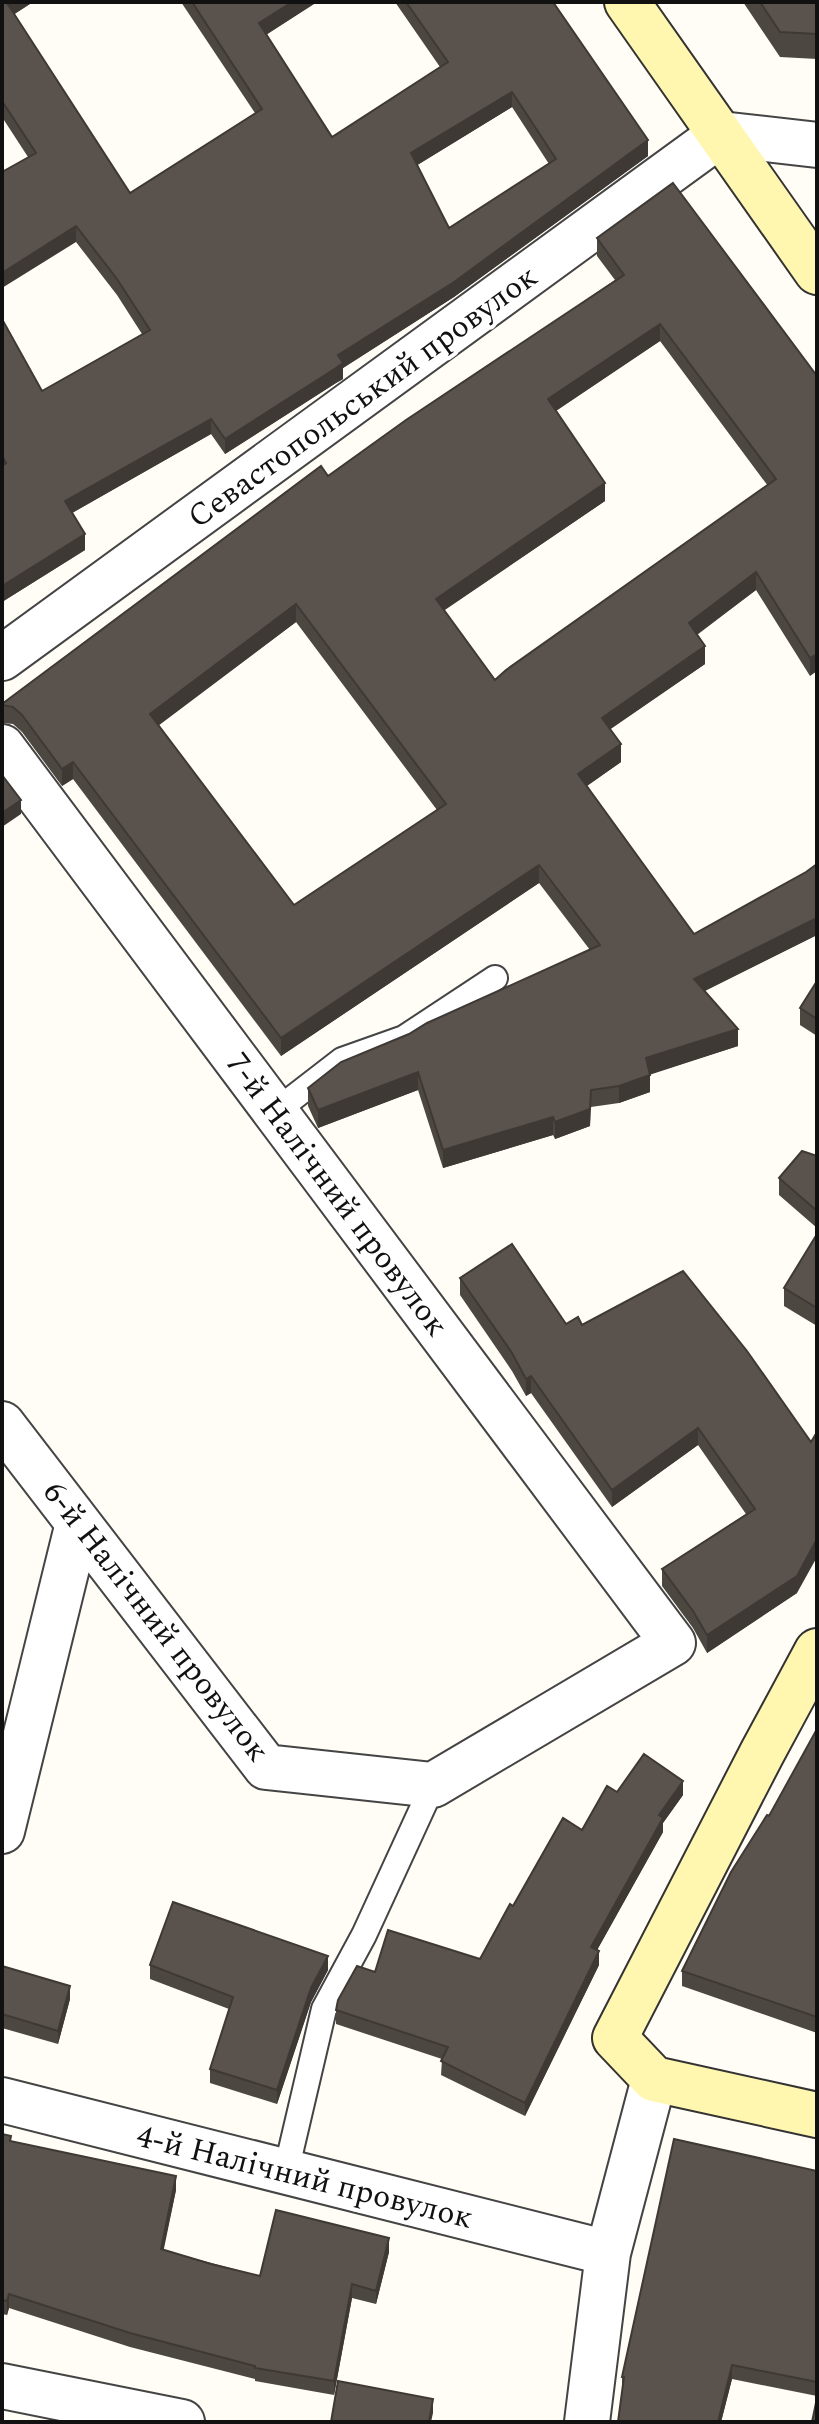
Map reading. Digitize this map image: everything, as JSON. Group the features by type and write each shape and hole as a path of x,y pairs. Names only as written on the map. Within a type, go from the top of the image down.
{"main road":[{"path":"627,2 817,272"},
{"path":"817,1651 615,2038 654,2079 817,2115"}],"street":[{"path":"721,134 817,145"},
{"name":"Севастопольський провулок","path":"2,658 721,134"},
{"name":"7-й Налічний провулок","path":"2,747 673,1643 433,1785"},
{"name":"6-й Налічний провулок","path":"2,1424 266,1767 433,1785"},
{"path":"2,1831 78,1523"},
{"path":"587,2422 608,2253 654,2079"},
{"name":"4-й Налічний провулок","path":"2,2100 608,2253"},
{"path":"2,2386 182,2422"}],"lane":[{"path":"276,1111 342,1060 404,1038 495,978"},
{"path":"286,2171 324,2009 364,1935 433,1785"}],"building":[{"path":"2,2 8,2 130,193 262,109 192,2 292,2 259,23 332,137 448,62 406,2 553,2 648,140 454,282 338,355 343,363 336,368 225,439 211,419 65,501 85,534 2,586 2,466 6,463 2,456 2,319 42,391 150,330 117,279 76,226 2,273 2,172 36,153 2,101","holes":["512,92 556,159 449,228 411,153"]},
{"path":"760,2 817,2 817,34 780,32"},
{"path":"673,183 817,376 817,654 810,658 756,572 689,623 705,646 602,718 621,744 578,774 694,934 817,864 817,918 694,979 738,1029 646,1058 650,1075 619,1086 591,1090 590,1109 555,1122 553,1117 443,1150 418,1072 318,1110 308,1088 341,1062 409,1034 600,945 539,865 281,1038 73,762 62,769 22,715 13,707 2,704 321,466 328,476 406,420 624,275 597,238","holes":["660,324 776,479 495,680 436,599 605,483 548,399","296,604 446,804 294,905 150,714"]},
{"path":"2,775 21,800 2,813"},
{"path":"817,981 817,1019 800,1008"},
{"path":"802,1151 817,1156 817,1211 779,1178"},
{"path":"817,1234 817,1308 784,1288"},
{"path":"512,1244 566,1324 578,1317 582,1325 683,1271 747,1351 811,1442 817,1432 817,1539 797,1576 707,1635 662,1569 755,1509 698,1428 612,1490 531,1376 526,1379 512,1353 460,1278"},
{"path":"817,1729 817,2017 682,1971 731,1872 769,1816"},
{"path":"644,1754 683,1781 659,1815 663,1818 591,1947 599,1951 525,2103 441,2061 448,2047 336,2010 338,2000 357,1966 375,1972 388,1930 480,1959 563,1818 582,1830 607,1786 617,1792"},
{"path":"173,1902 328,1956 311,1988 277,2090 210,2069 233,1997 150,1965"},
{"path":"2,1966 70,1986 58,2031 2,2014"},
{"path":"2,2134 11,2136 10,2141 176,2176 161,2249 211,2264 260,2276 276,2210 389,2238 376,2291 352,2284 334,2381 255,2368 130,2333 9,2294 7,2301 2,2300"},
{"path":"674,2139 817,2171 817,2382 732,2365 718,2422 618,2422 622,2377"},
{"path":"338,2381 433,2399 429,2422 331,2422"},
{"path":"817,2398 817,2422 812,2422"}]}
